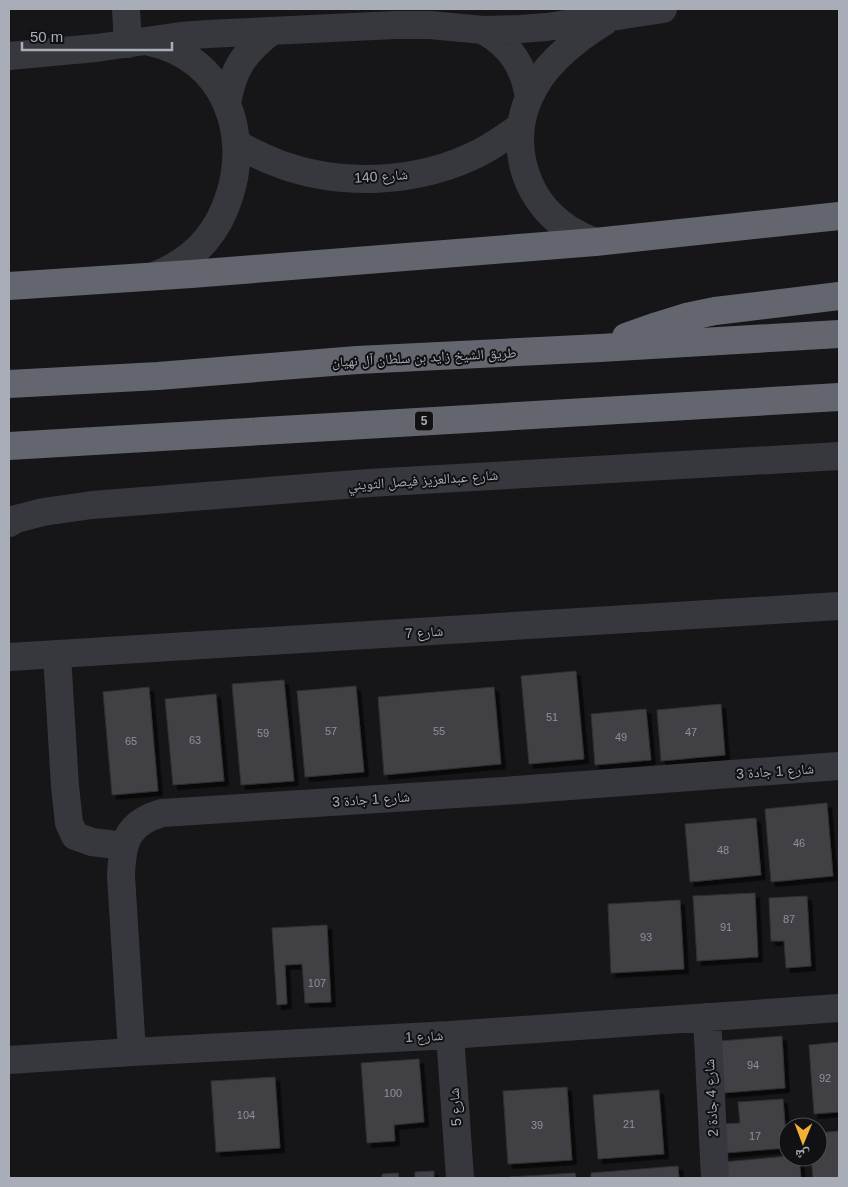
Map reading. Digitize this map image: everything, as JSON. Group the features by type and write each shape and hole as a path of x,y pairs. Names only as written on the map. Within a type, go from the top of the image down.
{"highway":[{"path":"9,286 595,242 839,216"},
{"path":"600,348 686,317 715,311 839,296"},
{"name":"طريق الشيخ زايد بن سلطان آل نهيان","path":"9,384 158,376 357,360 839,334"},
{"name":"5","path":"9,446 839,397"}],"street":[{"path":"126,9 137,42"},
{"path":"483,30 547,27 662,9"},
{"path":"595,242 568,229 556,220 537,197 524,171 521,156 521,126 528,98 536,84 560,56 593,28 614,16"},
{"path":"9,56 80,50 181,36 396,25 429,17 483,30 494,36 518,63 527,86 528,98"},
{"path":"227,103 234,75 241,62 260,40 272,31"},
{"path":"137,42 162,44 176,50 201,67 212,78 221,91 232,116 237,144 236,172 233,185 223,214 215,228 195,252 169,270 154,276"},
{"name":"شارع 140","path":"237,144 259,156 306,172 340,178 381,179 431,171 455,163 493,145 521,126"},
{"name":"شارع عبدالعزيز فيصل الثويني","path":"9,523 16,519 44,512 92,505 369,483 839,456"},
{"name":"شارع 7","path":"9,657 839,606"},
{"path":"57,654 69,823 75,836 92,842 124,846"},
{"name":"شارع 1 جادة 3","path":"132,1052 121,876 122,855 130,832 146,819 162,813 503,791 839,766"},
{"name":"شارع 1","path":"9,1060 450,1035 839,1008"},
{"name":"شارع 4 جادة 2","path":"707,1017 715,1178"},
{"name":"شارع 5","path":"450,1035 460,1178"}],"building":[{"path":"576,671 584,759 529,764 521,676"},
{"path":"284,680 294,781 241,785 232,684"},
{"path":"356,686 364,772 305,777 297,691"},
{"path":"149,687 158,791 112,795 103,692"},
{"path":"494,687 501,764 384,775 378,697"},
{"path":"216,694 224,781 173,785 165,699"},
{"path":"721,704 725,755 661,761 657,710"},
{"path":"646,709 651,760 595,765 591,714"},
{"path":"827,803 833,876 771,882 765,809"},
{"path":"756,818 761,875 690,882 685,824"},
{"path":"755,893 758,957 697,961 693,896"},
{"path":"807,896 811,966 786,968 784,941 771,941 769,898"},
{"path":"680,900 684,969 611,973 608,904"},
{"path":"327,925 331,1002 305,1003 302,964 285,965 287,1004 277,1005 272,928"},
{"path":"782,1036 785,1088 723,1093 720,1041"},
{"path":"839,1042 839,1112 814,1114 809,1045"},
{"path":"419,1059 424,1122 394,1125 395,1141 367,1143 361,1063"},
{"path":"275,1077 280,1148 216,1152 211,1081"},
{"path":"567,1087 572,1160 508,1164 503,1091"},
{"path":"659,1090 664,1154 598,1159 593,1095"},
{"path":"783,1099 784,1117 778,1117 778,1149 725,1153 723,1124 740,1123 738,1102"},
{"path":"839,1131 839,1178 813,1178 812,1167 828,1167 828,1132"},
{"path":"778,1157 778,1167 800,1167 801,1178 726,1178 724,1162"},
{"path":"678,1166 679,1178 591,1178 591,1173"},
{"path":"434,1171 434,1178 415,1178 415,1172"},
{"path":"398,1173 399,1178 382,1178 382,1174"},
{"path":"575,1173 576,1178 510,1178 510,1177"}]}
